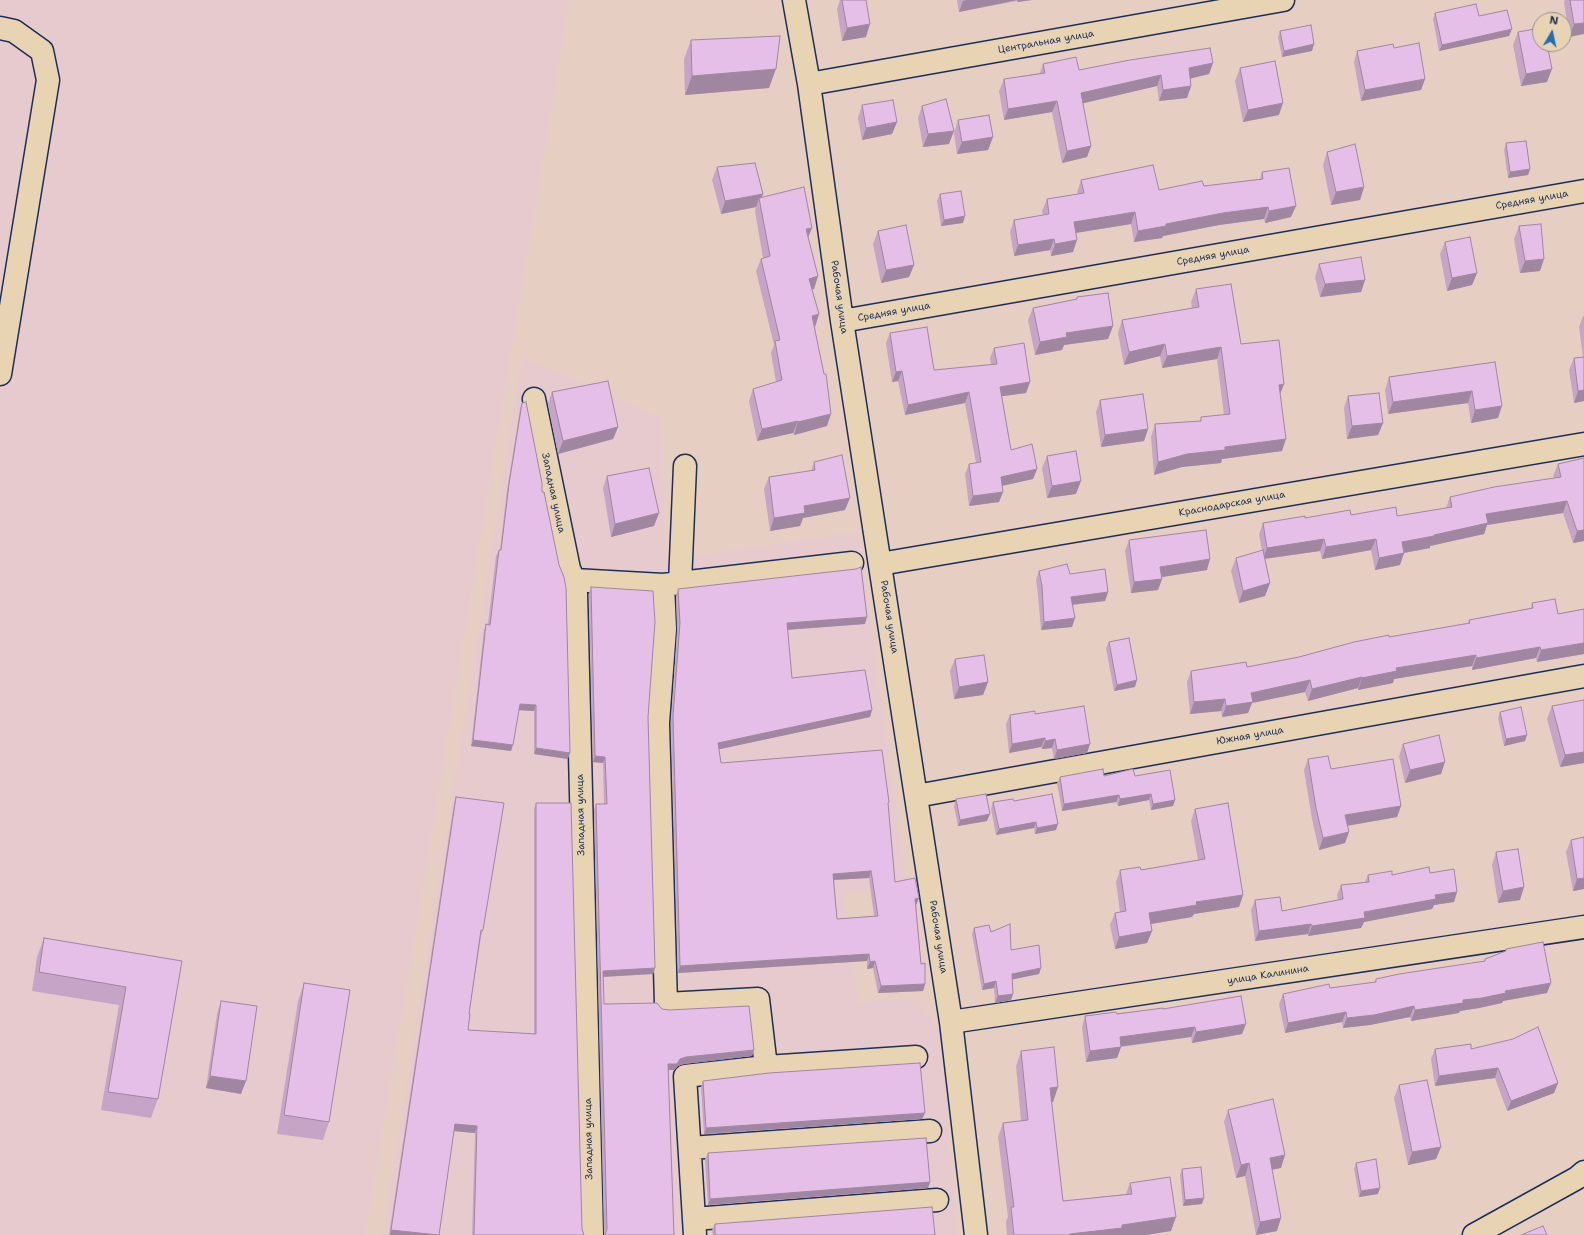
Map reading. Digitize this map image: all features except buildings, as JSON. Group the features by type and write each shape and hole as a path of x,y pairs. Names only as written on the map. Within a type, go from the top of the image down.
{"street":[{"name":"Рабочая улица","path":"794,0 809,84 842,321 952,1022 976,1235"},
{"name":"Центральная улица","path":"809,84 1283,0"},
{"path":"0,28 14,31 42,51 48,80 0,374"},
{"name":"Средняя улица","path":"842,321 1584,191"},
{"name":"Западная улица","path":"534,399 569,569 574,580 576,593 592,1235"},
{"name":"Краснодарская улица","path":"880,564 1584,444"},
{"path":"685,466 672,584 665,629 658,723 666,1004 758,999 766,1067"},
{"path":"574,580 672,584 852,563"},
{"name":"Южная улица","path":"916,796 1584,676"},
{"name":"улица Калинина","path":"952,1022 1584,927"},
{"path":"916,1057 766,1067 685,1076 695,1227 937,1200"},
{"path":"690,1148 930,1131"},
{"path":"1474,1235 1577,1178 1584,1172"}],"shaded area":[{"path":"0,0 569,0 365,1235 0,1235"},
{"path":"522,357 661,418 665,560 858,532 906,881 845,896 858,1002 915,998 942,1033 957,1235 383,1235"}]}
